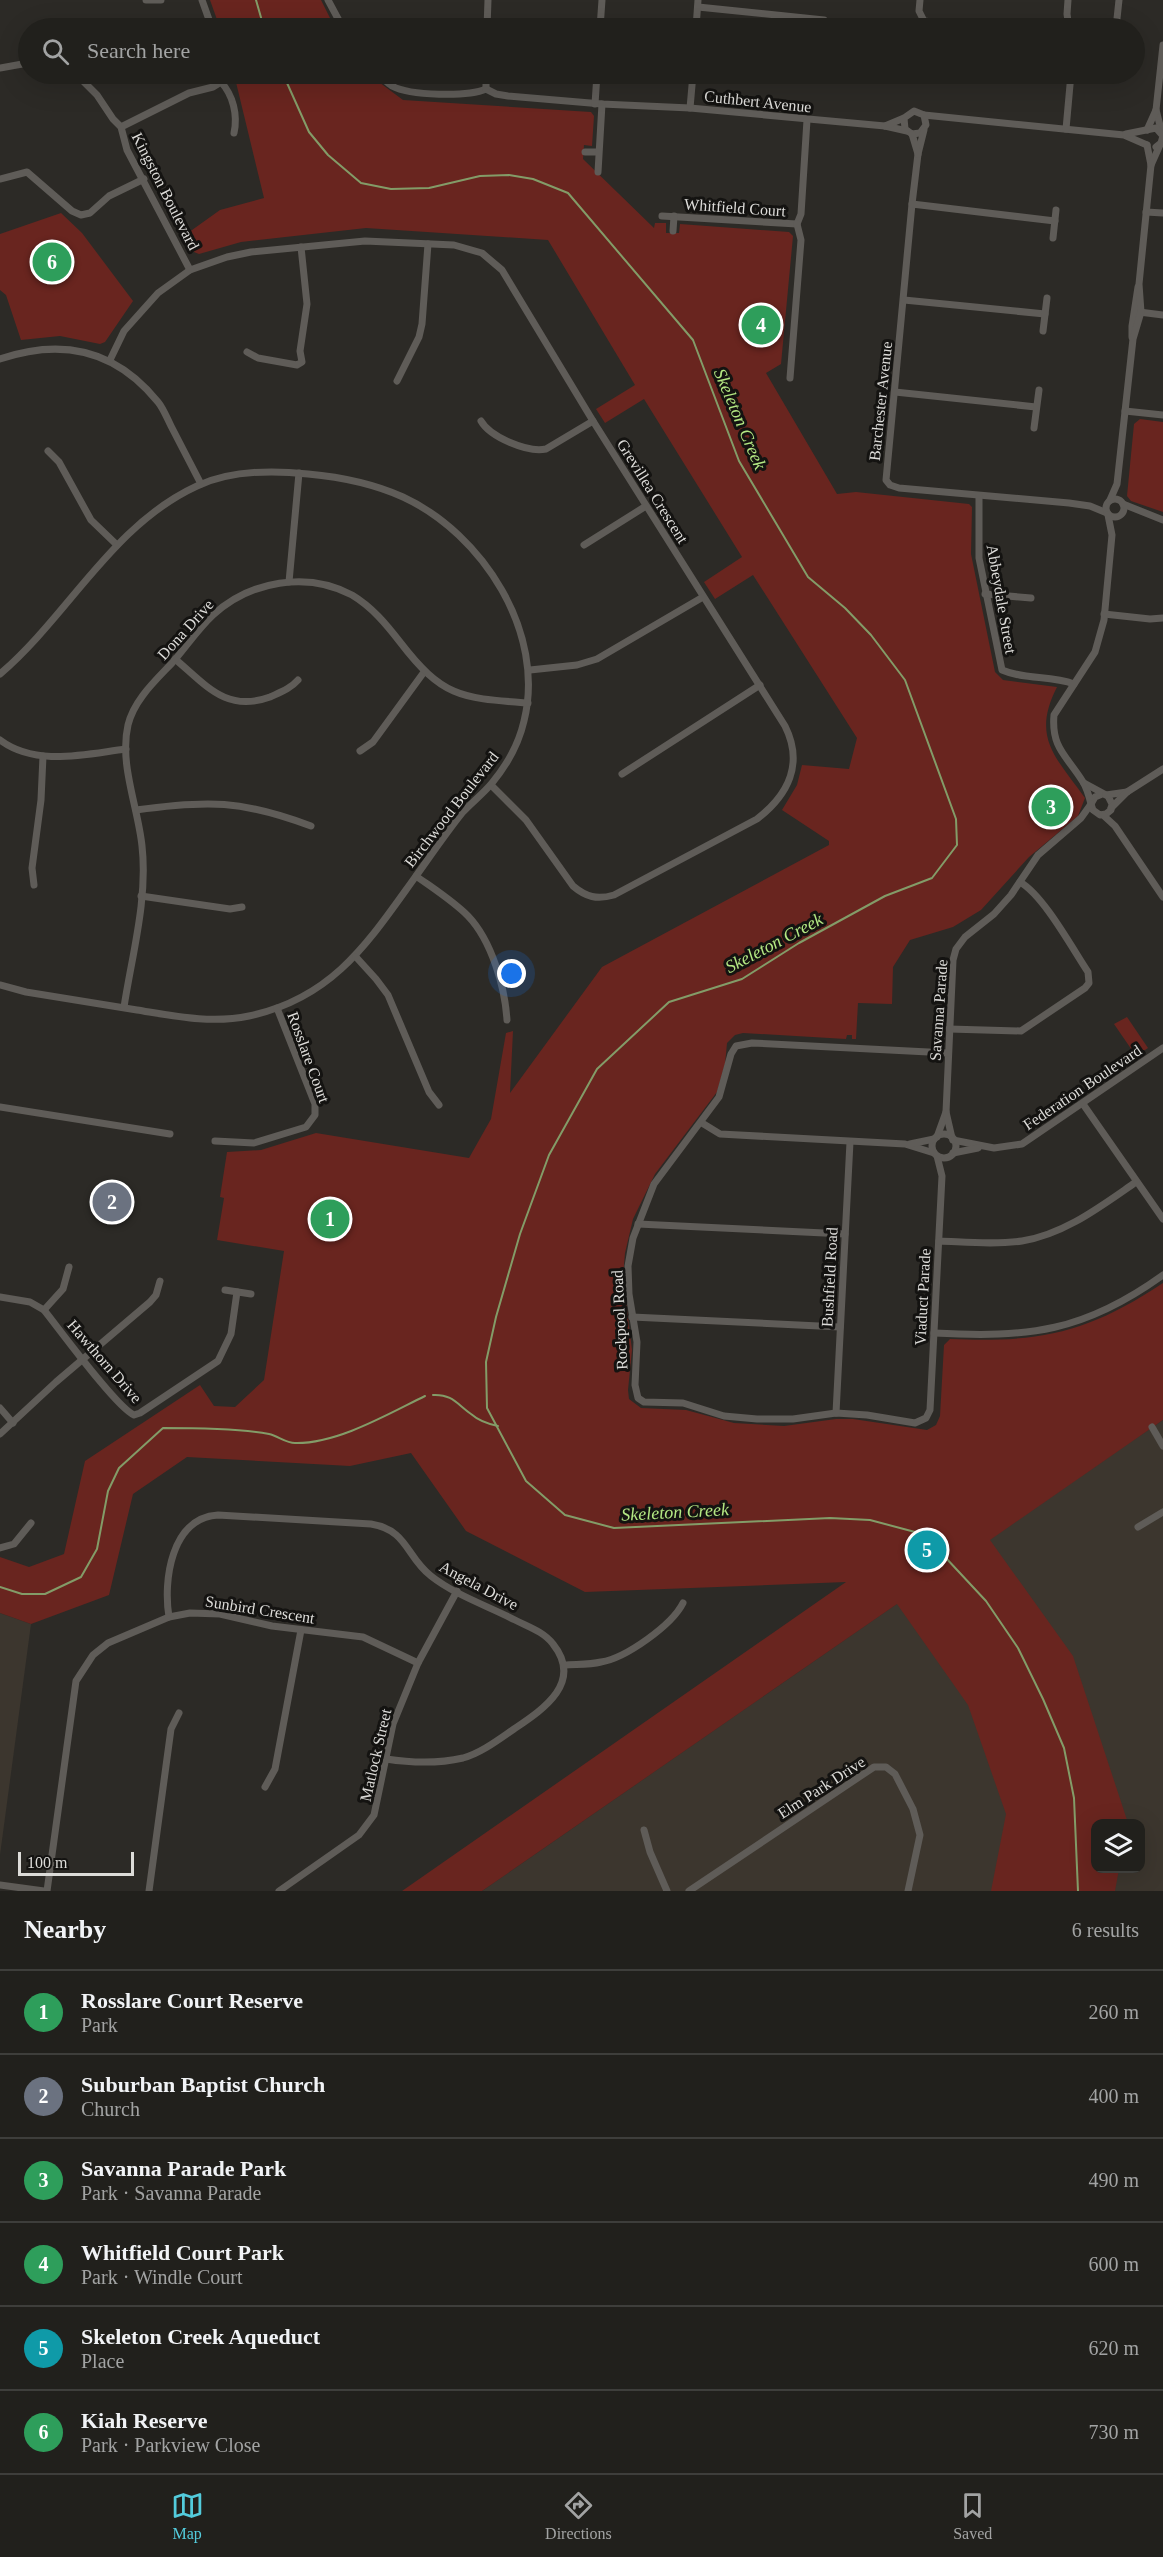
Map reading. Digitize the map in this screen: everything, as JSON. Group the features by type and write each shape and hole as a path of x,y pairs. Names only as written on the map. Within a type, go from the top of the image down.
{"street":[{"path":"146,0 161,0"},
{"path":"202,0 208,18"},
{"path":"328,0 338,18"},
{"path":"487,18 488,0"},
{"path":"601,18 602,0"},
{"path":"920,0 919,11 922,18"},
{"path":"1068,0 1068,18"},
{"path":"1117,18 1119,0"},
{"path":"698,4 808,18"},
{"path":"1112,535 1105,507 1117,484 1138,312 1151,165 1143,136 1156,110 1163,45"},
{"path":"0,68 18,65"},
{"name":"Kingston Boulevard","path":"86,84 121,127 128,150 190,270"},
{"path":"121,127 189,93 218,84"},
{"path":"222,84 231,98 236,117 234,133"},
{"path":"389,84 393,87 416,92 462,94 476,94 486,89 486,84"},
{"path":"597,84 598,172"},
{"path":"690,108 692,84"},
{"path":"1066,129 1070,84"},
{"name":"Cuthbert Avenue","path":"486,89 496,94 598,104 690,108 885,126 910,133"},
{"path":"1151,165 1161,144 1162,133 1156,110"},
{"path":"946,118 910,133 904,125 904,118 914,111 924,116 963,118 1124,135 1154,147 1161,144"},
{"path":"924,116 925,128"},
{"name":"Cuthbert Avenue","path":"885,126 904,118"},
{"name":"Whitfield Court","path":"662,216 796,224 801,214 807,120"},
{"name":"Barchester Avenue","path":"925,128 918,154 912,204 886,480 890,485 899,488 979,496 1090,506 1109,501"},
{"path":"1124,135 1156,128 1162,133"},
{"name":"Barchester Avenue","path":"910,133 918,154"},
{"path":"585,152 598,152"},
{"path":"0,179 27,172 72,211 81,215 90,213 109,196 144,179"},
{"path":"912,204 1055,221"},
{"path":"1053,238 1056,210"},
{"path":"1146,212 1163,213"},
{"name":"Whitfield Court","path":"673,231 674,216"},
{"path":"790,378 801,240 796,224"},
{"name":"Grevillea Crescent","path":"110,360 124,332 138,313 158,293 190,270 226,256 365,241 428,244 467,247 492,259 502,270 593,421 790,736 792,772 783,794 757,819 614,895 594,897 583,894 573,886 526,820 491,785"},
{"path":"397,381 422,324 428,244"},
{"path":"247,352 258,358 297,365 302,362 300,351 307,304 301,247"},
{"path":"1043,331 1047,298"},
{"path":"904,300 1045,314"},
{"path":"1138,312 1163,315"},
{"path":"0,358 48,347 87,352 110,360 138,381 159,403 201,484"},
{"path":"1034,428 1039,390"},
{"path":"895,392 1036,407"},
{"path":"1125,411 1163,415"},
{"path":"481,421 488,430 523,448 539,451 593,421"},
{"path":"48,451 59,462 91,520 117,545"},
{"name":"Birchwood Boulevard","path":"0,674 41,633 140,520 201,484 227,476 252,472 299,473 351,479 377,486 406,498 449,526 478,557 509,602 520,625 530,670 528,703 520,736 505,765 491,785 463,813 356,957 322,986 302,998 277,1008 237,1018 199,1020 26,992 0,985"},
{"path":"289,582 299,473"},
{"path":"1117,484 1122,503 1121,515 1112,535 1104,614 1095,652 1054,715 1053,734 1058,747 1084,783 1091,804 1100,815 1115,826 1163,897"},
{"name":"Abbeydale Street","path":"979,496 977,544 1002,670 1060,679 1074,684"},
{"path":"1109,501 1116,499 1139,512 1163,520"},
{"path":"584,544 646,506"},
{"name":"Barchester Avenue","path":"1090,506 1107,514"},
{"path":"1107,514 1114,518 1139,512"},
{"name":"Dona Drive","path":"124,1008 141,896 142,846 126,749 128,723 142,696 212,616 227,603 262,587 289,582 310,582 333,587 368,606 384,620 424,672 436,682 467,697 528,703"},
{"path":"986,594 1031,598"},
{"path":"530,670 577,665 597,660 703,597"},
{"path":"1104,614 1150,619 1163,618"},
{"path":"175,659 218,695 237,702 256,702 286,690 298,680"},
{"path":"360,751 373,742 424,672"},
{"path":"622,774 759,686"},
{"path":"0,740 19,752 43,756 79,755 126,749"},
{"path":"34,885 32,868 41,800 43,756"},
{"path":"1100,815 1111,809 1127,792 1163,769"},
{"path":"1084,783 1111,800 1115,826"},
{"path":"1091,804 1095,797 1127,792"},
{"path":"136,810 190,802 216,802 273,812 310,826"},
{"name":"Savanna Parade","path":"953,1139 946,1112 953,960 956,950 965,937 994,914 1038,855 1081,818 1091,804"},
{"name":"Savanna Parade","path":"1081,818 1100,815"},
{"path":"416,876 470,918 486,943 504,987 507,1020"},
{"path":"949,1029 1021,1031 1089,983 1088,972 1044,907 1027,886 1020,882"},
{"path":"141,896 230,909 242,907"},
{"path":"356,957 388,995 429,1092 440,1105"},
{"name":"Rosslare Court","path":"215,1141 254,1143 306,1127 313,1120 315,1104 277,1008"},
{"name":"Rockpool Road","path":"926,1419 915,1423 867,1415 836,1413 793,1419 757,1419 724,1416 684,1403 642,1401 635,1389 637,1350 628,1266 638,1224 649,1192 662,1170 702,1123 719,1097 731,1054 740,1043 948,1053"},
{"name":"Federation Boulevard","path":"953,1139 980,1147 1003,1148 1022,1144 1162,1050"},
{"path":"1083,1104 1163,1219"},
{"path":"0,1107 170,1134"},
{"name":"Savanna Parade","path":"935,1138 946,1112"},
{"path":"702,1123 720,1134 850,1142 905,1144 945,1134 953,1139 955,1148 952,1154 944,1158 905,1144"},
{"path":"935,1138 932,1146 935,1154"},
{"name":"Bushfield Road","path":"836,1413 850,1142"},
{"name":"Federation Boulevard","path":"952,1154 980,1147"},
{"name":"Viaduct Parade","path":"926,1419 930,1410 942,1176 935,1154"},
{"name":"Viaduct Parade","path":"942,1176 952,1154"},
{"path":"939,1240 1004,1242 1032,1238 1067,1226 1137,1182"},
{"path":"638,1224 844,1234"},
{"path":"0,1297 30,1302 44,1310 63,1288 69,1267"},
{"path":"934,1333 1003,1335 1064,1325 1107,1310 1163,1275"},
{"path":"0,1434 150,1302 156,1294 160,1281"},
{"path":"225,1290 251,1294"},
{"name":"Hawthorn Drive","path":"44,1310 126,1411 138,1415 218,1361 231,1335 237,1292"},
{"path":"632,1317 840,1328"},
{"path":"0,1408 13,1423"},
{"path":"1152,1427 1163,1446"},
{"path":"1138,1527 1163,1512"},
{"name":"Angela Drive","path":"169,1617 166,1585 180,1541 192,1523 208,1515 371,1524 387,1528 400,1536 431,1576 540,1632 552,1643 564,1665"},
{"path":"0,1548 14,1544 31,1523"},
{"name":"Matlock Street","path":"279,1891 367,1828 379,1800 393,1724 418,1663 457,1591"},
{"path":"386,1758 408,1762 447,1761 466,1757 490,1745 554,1699 561,1685 564,1665 602,1662 620,1655 671,1621 684,1603"},
{"name":"Sunbird Crescent","path":"45,1891 76,1681 93,1655 108,1643 169,1617 190,1613 220,1614 272,1626 363,1637 418,1663"},
{"path":"265,1787 275,1769 301,1630"},
{"path":"149,1891 171,1729 179,1713"},
{"name":"Elm Park Drive","path":"689,1891 874,1767 886,1767 895,1774 913,1809 920,1835 908,1891"},
{"path":"644,1830 650,1852 667,1891"},
{"path":"0,1885 45,1891"}],"shaded area":[{"path":"210,0 321,0 330,18 216,18"},
{"path":"236,84 381,84 403,100 591,112 594,116 592,146 584,145 583,159 654,228 655,223 666,223 666,233 679,233 680,224 789,232 793,236 781,364 766,373 837,494 856,492 969,504 972,507 971,554 995,672 1003,680 1057,687 1046,720 1047,734 1050,746 1057,758 1085,798 1078,816 1029,857 981,910 953,927 910,940 893,967 892,1004 858,1003 856,1039 852,1039 852,1035 847,1035 846,1039 743,1033 735,1035 727,1043 725,1064 717,1092 655,1174 633,1219 625,1253 623,1277 632,1350 628,1390 629,1399 641,1408 686,1410 734,1423 784,1426 853,1419 927,1430 936,1425 940,1416 944,1345 950,1339 1010,1339 1062,1331 1111,1313 1163,1283 1163,1420 990,1540 1073,1656 1127,1819 1091,1819 1091,1873 1118,1873 1115,1891 991,1891 1006,1814 968,1705 897,1604 482,1891 402,1891 846,1582 585,1592 466,1531 411,1453 350,1466 187,1457 133,1494 109,1595 31,1624 0,1613 0,1557 29,1567 64,1554 85,1461 200,1385 214,1406 235,1407 264,1380 284,1251 217,1240 224,1198 220,1197 227,1152 261,1150 316,1133 469,1158 491,1119 506,1033 513,1031 510,1093 602,967 829,845 829,841 782,810 797,785 802,765 849,769 857,738 753,575 715,599 704,582 742,557 644,399 605,423 596,409 635,385 548,240 366,228 241,242 199,254 194,252 185,235 220,210 264,198"},
{"path":"61,213 82,233 133,301 105,342 100,344 60,336 21,340 6,295 0,290 0,234"},
{"path":"1140,419 1163,422 1163,512 1131,501 1127,496 1134,424"},
{"path":"1127,1017 1148,1048 1136,1056 1114,1024"},
{"path":"1163,1420 1163,1891 482,1891"},
{"path":"0,1613 31,1624 0,1855"}],"waterway":[{"name":"Skeleton Creek","path":"256,0 261,18"},
{"name":"Skeleton Creek","path":"287,84 309,132 328,155 361,183 391,189 429,188 480,176 509,175 533,179 568,193 693,340 739,461 808,577 845,608 871,635 905,680 956,819 957,845 932,878 885,896 799,943 742,979 669,1002 597,1069 549,1155 520,1234 496,1317 486,1362 487,1408 526,1481 565,1515 614,1528 830,1518 870,1520 915,1532 945,1557 986,1601 1018,1648 1043,1699 1064,1748 1074,1798 1078,1891"},
{"path":"433,1395 450,1398 477,1419 498,1426"},
{"path":"0,1587 22,1594 45,1594 81,1577 97,1549 108,1491 119,1468 163,1428 244,1431 269,1434 292,1443 311,1442 328,1439 362,1427 425,1396"}],"place":[{"name":"Kiah Reserve","path":"52,262"},
{"name":"Whitfield Court Park","path":"761,325"},
{"name":"Savanna Parade Park","path":"1051,807"},
{"name":"Suburban Baptist Church","path":"112,1202"},
{"name":"Rosslare Court Reserve","path":"330,1219"},
{"name":"Skeleton Creek Aqueduct","path":"927,1550"}]}
